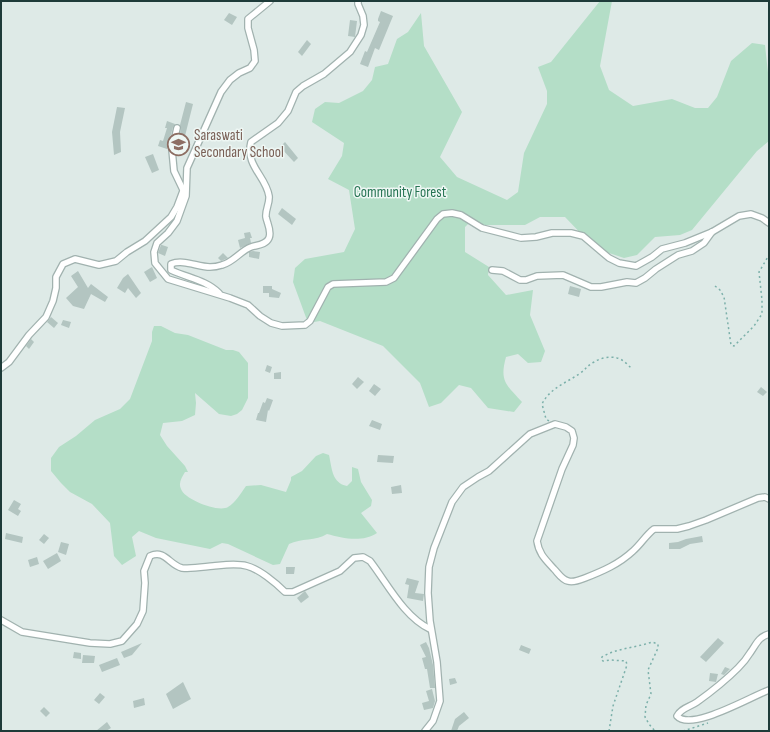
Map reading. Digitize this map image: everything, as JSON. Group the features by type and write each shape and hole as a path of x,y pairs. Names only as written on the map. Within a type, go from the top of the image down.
{"street":[{"path":"270,1 248,19 248,28 254,50 255,61 250,68 239,73 230,80 221,92 187,168 185,194 177,221 158,243 154,252 155,263 168,279 220,295 248,306 271,323 282,326 305,325 310,321 328,288 333,284 386,282 394,278 437,219 443,214 452,213 461,215 482,228 521,238 536,237 552,233 571,233 583,236 608,258 619,263 636,266 652,257 662,249 685,244 712,232 732,219 751,214 762,218 769,223"},
{"path":"220,295 214,288 205,282 172,270 171,264 178,263 210,267 222,265 230,262 246,250 265,243 269,238 270,233 266,212 269,195 250,158 249,148 251,142 278,123 288,111 296,92 324,74 350,52 361,35 364,25 363,16 358,1"},
{"path":"177,128 172,150 174,171 185,194"},
{"path":"1,368 9,362 29,335 46,317 53,301 56,288 56,277 63,264 74,259 99,265 116,261 145,241 171,217 185,194"},
{"path":"492,270 503,271 520,280 526,280 537,276 563,275 591,286 601,287 627,282 636,283 646,278 656,269 678,255 692,251 704,243 712,232"},
{"path":"426,731 433,721 440,701 437,662 430,629 428,593 429,567 434,548 452,502 463,487 489,471 530,434 555,424 566,427 572,431 574,438 573,445 553,492 537,541 538,550 543,557 563,579 568,582 604,571 618,563 634,551 647,534 654,529 676,529 706,520 758,498 765,497 769,499"},
{"path":"1,620 22,632 90,643 110,644 122,641 137,624 143,611 145,583 144,571 150,556 156,554 162,555 177,566 188,569 228,564 247,566 274,581 285,592 293,592 340,571 354,558 363,557 370,561 403,607 420,624 430,629"},
{"path":"769,634 755,643 751,653 723,683 697,702 682,710 677,716 682,719 690,720 714,715 757,694 769,690"}],"path":[{"path":"715,286 720,290 724,297 730,345 734,346 754,326 762,314 759,272 769,255"},
{"path":"555,424 546,419 542,404 550,392 581,373 593,362 604,357 617,358 624,361 632,369"},
{"path":"609,731 613,706 627,665 626,661 603,661 601,659 612,651 652,642 658,644 658,648 648,670 651,694 646,706 645,717 656,731"}],"green space":[{"name":"Community Forest","path":"600,1 612,1 600,66 609,90 633,106 672,99 695,108 708,108 717,97 731,61 752,43 765,45 769,82 769,141 757,151 692,230 680,235 655,237 637,255 624,258 600,250 590,243 565,217 540,217 525,225 484,225 472,220 465,227 465,252 489,267 488,275 506,295 533,290 530,315 545,351 541,362 528,363 518,354 506,357 503,372 504,378 508,387 522,402 514,412 488,408 471,388 459,385 441,403 429,407 420,383 383,346 320,321 308,323 293,282 295,268 305,259 344,252 355,229 349,190 328,179 342,156 344,143 312,122 315,109 325,102 339,103 363,91 372,80 375,67 388,64 397,39 408,32 421,13 424,46 462,112 440,157 457,177 507,200 518,192 524,153 547,104 547,91 538,67 551,62"},
{"path":"154,326 161,326 175,333 188,335 226,350 239,352 248,363 248,398 242,410 237,414 231,416 219,414 195,393 195,415 182,421 163,423 160,435 167,446 185,466 188,472 185,472 180,482 180,487 183,493 195,501 210,507 223,508 228,507 233,503 246,486 261,485 286,492 291,477 302,471 316,456 323,453 329,455 334,475 338,482 342,484 347,486 352,481 352,467 358,469 361,482 372,500 371,506 361,513 377,533 359,539 327,534 318,538 294,542 289,544 280,564 273,565 228,544 222,543 210,549 156,538 139,531 132,537 136,556 122,565 114,556 110,523 92,504 70,492 61,483 51,471 51,458 59,447 76,436 95,420 120,409 130,399 152,341"}],"building":[{"path":"381,11 393,16 379,50 375,48 368,67 360,64 380,22 378,19"},
{"path":"229,13 237,17 232,25 224,20"},
{"path":"350,20 357,21 355,37 348,36"},
{"path":"307,40 311,44 302,56 298,52"},
{"path":"186,102 193,104 184,140 179,138 181,129 180,125"},
{"path":"117,107 125,108 120,132 121,152 114,155 112,132"},
{"path":"167,121 175,124 167,149 158,146 160,140 163,141 167,128 165,128"},
{"path":"285,142 298,158 294,162 280,147"},
{"path":"153,154 159,170 152,173 145,157"},
{"path":"282,208 296,219 292,225 278,214"},
{"path":"250,232 252,238 250,238 251,243 240,248 238,240 245,238 244,233"},
{"path":"161,245 168,247 165,256 158,253"},
{"path":"249,252 260,252 259,259 249,257"},
{"path":"223,253 228,258 221,261 218,258"},
{"path":"152,267 157,278 150,282 144,272"},
{"path":"78,271 88,288 91,284 108,297 105,302 91,294 84,309 73,306 66,298 78,287 71,276"},
{"path":"128,274 141,293 136,298 128,288 125,293 117,288 123,278"},
{"path":"263,286 272,286 272,289 281,293 279,298 269,297 269,293 263,293"},
{"path":"570,286 581,289 579,297 568,294"},
{"path":"51,317 58,323 54,328 47,322"},
{"path":"63,320 71,322 69,328 61,325"},
{"path":"31,339 34,342 29,349 26,346"},
{"path":"267,365 272,367 270,373 265,371"},
{"path":"281,372 281,379 274,379 274,373"},
{"path":"358,377 364,382 357,389 352,384"},
{"path":"374,384 381,389 375,396 369,391"},
{"path":"761,387 767,392 763,396 757,392"},
{"path":"267,398 273,400 269,411 268,410 266,422 256,420 263,402 265,403"},
{"path":"372,420 382,424 380,430 369,426"},
{"path":"378,455 394,456 393,463 377,462"},
{"path":"401,485 402,493 392,494 391,487"},
{"path":"14,500 21,504 18,509 21,511 18,516 8,510"},
{"path":"6,533 23,537 22,543 5,539"},
{"path":"44,534 49,538 44,544 39,540"},
{"path":"702,536 703,542 690,544 680,549 669,549 669,543"},
{"path":"61,542 69,544 66,555 58,552"},
{"path":"57,553 61,561 48,569 43,561"},
{"path":"37,557 39,564 30,567 28,560"},
{"path":"286,567 295,567 294,574 286,574"},
{"path":"407,578 419,581 415,593 424,594 423,601 407,598 409,585 405,584"},
{"path":"305,591 309,597 301,603 297,598"},
{"path":"718,638 724,643 706,662 700,657"},
{"path":"426,642 433,665 435,688 430,688 427,669 425,669 422,658 426,657 420,645"},
{"path":"142,643 132,655 124,658 121,652"},
{"path":"521,645 531,649 529,654 519,650"},
{"path":"74,652 81,653 81,659 73,658"},
{"path":"83,655 95,656 94,663 82,663"},
{"path":"117,658 120,665 102,672 99,665"},
{"path":"725,667 730,669 724,675 721,674"},
{"path":"710,673 718,674 716,682 709,681"},
{"path":"455,678 457,683 450,685 449,679"},
{"path":"183,682 191,699 173,709 166,694"},
{"path":"432,689 435,701 433,708 424,710 422,703 429,701 426,691"},
{"path":"100,693 105,697 99,704 94,700"},
{"path":"144,698 145,705 134,708 133,701"},
{"path":"44,707 50,713 46,717 40,711"},
{"path":"464,712 469,718 459,726 457,731 451,731 455,719"},
{"path":"107,722 111,728 106,731 96,731"}],"place":[{"name":"Saraswati Secondary School","path":"178,144"}]}
